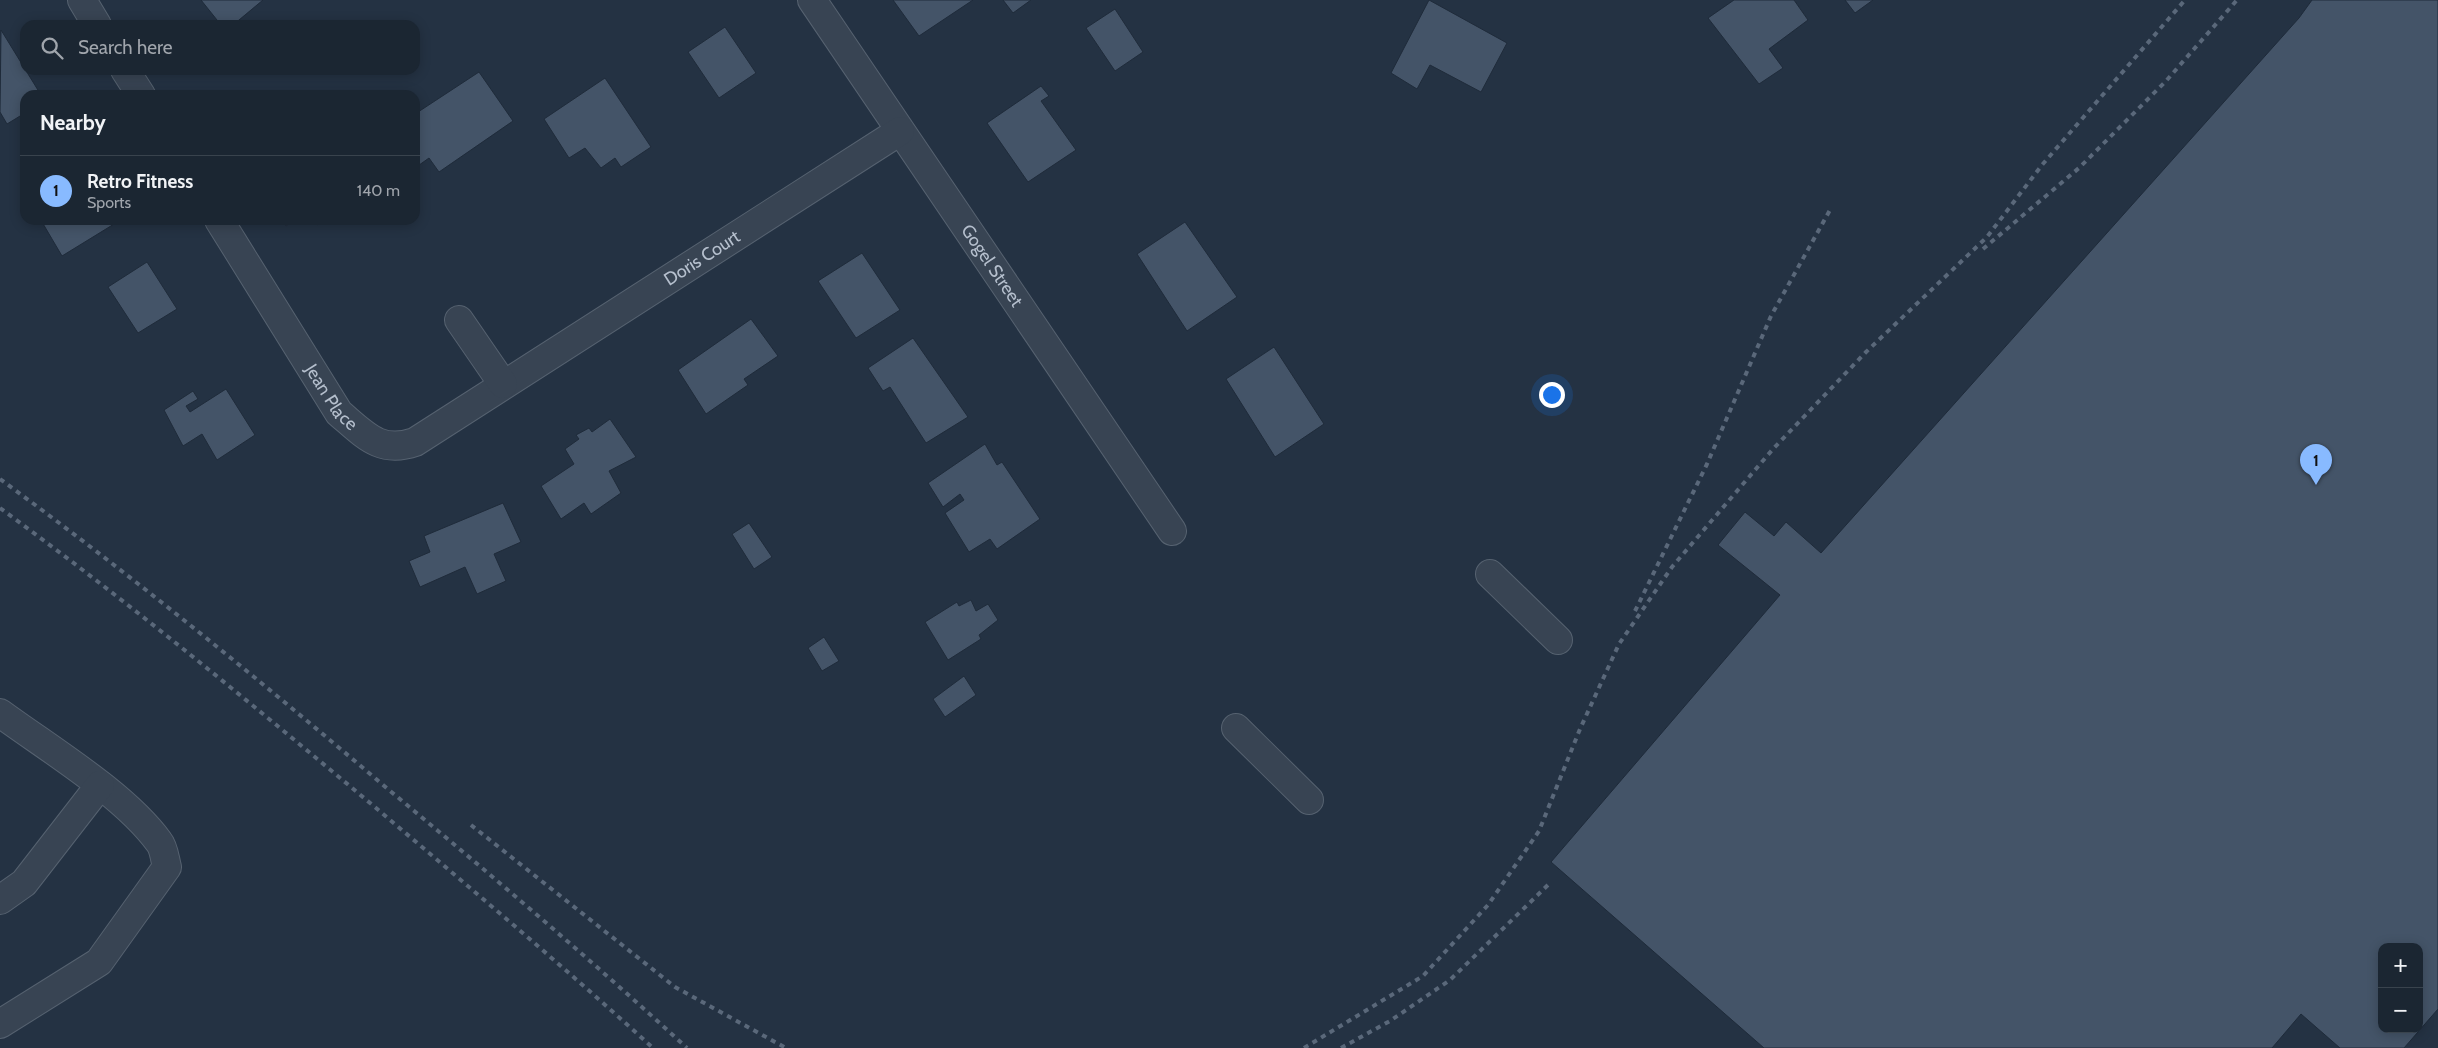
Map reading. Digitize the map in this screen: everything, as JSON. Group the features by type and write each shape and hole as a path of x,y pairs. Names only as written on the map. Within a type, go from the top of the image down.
{"street":[{"path":"82,0 94,20"},
{"name":"Gogel Street","path":"812,0 1172,531"},
{"path":"128,75 138,90"},
{"name":"Doris Court","path":"503,384 900,131"},
{"name":"Jean Place","path":"221,225 339,413 364,435 386,446 401,447 503,384"},
{"path":"459,320 503,384"},
{"path":"1490,574 1558,640"},
{"path":"0,714 100,785 134,815 161,843 168,867 99,962 0,1024"},
{"path":"1236,728 1309,800"},
{"path":"0,900 24,883 100,785"}],"building":[{"path":"201,0 263,0 239,20 217,20"},
{"path":"893,0 973,0 919,36"},
{"path":"1003,0 1031,0 1013,13"},
{"path":"1429,0 1507,43 1481,92 1430,65 1417,89 1391,73"},
{"path":"1734,0 1794,0 1808,20 1769,49 1783,68 1759,84 1708,18"},
{"path":"1845,0 1873,0 1855,13"},
{"path":"2312,0 2438,0 2438,1009 2423,1026 2423,943 2378,943 2378,1033 2417,1033 2404,1048 2340,1048 2301,1014 2272,1048 1764,1048 1551,862 1780,595 1718,545 1745,512 1774,536 1786,522 1821,553 2299,18"},
{"path":"1115,9 1143,52 1115,71 1086,28"},
{"path":"725,27 756,73 719,98 688,52"},
{"path":"1,30 20,61 20,75 29,75 38,90 20,90 20,116 7,124 0,112"},
{"path":"479,72 513,121 439,172 429,158 420,164 420,111"},
{"path":"605,78 651,147 621,167 615,158 601,168 585,148 569,158 544,119"},
{"path":"1041,86 1049,96 1041,101 1076,150 1028,182 987,123"},
{"path":"1185,222 1237,297 1187,331 1137,254"},
{"path":"44,225 112,225 62,256"},
{"path":"862,253 900,310 856,338 818,281"},
{"path":"147,262 177,309 138,333 108,287"},
{"path":"751,319 778,356 744,379 748,385 706,414 678,370"},
{"path":"913,338 968,417 926,443 890,387 883,391 868,368"},
{"path":"1274,347 1324,424 1275,457 1226,379"},
{"path":"226,389 255,435 217,460 202,434 183,446 164,410 193,391 198,399 186,406 190,412"},
{"path":"610,419 636,457 609,471 621,493 591,514 584,503 561,519 541,486 574,464 565,449 579,439 576,435 589,428 592,432"},
{"path":"985,444 997,465 1002,462 1040,519 997,549 990,539 969,552 945,513 964,500 960,494 943,507 928,483"},
{"path":"503,503 521,542 494,554 506,581 477,594 465,567 420,587 409,561 430,552 424,536"},
{"path":"749,523 772,557 754,569 732,534"},
{"path":"971,600 976,611 988,604 998,620 979,635 981,639 948,660 925,622 957,602 959,606"},
{"path":"824,637 839,661 822,671 808,648"},
{"path":"964,676 976,695 945,717 933,699"}],"railway":[{"path":"1304,1048 1423,976 1488,905 1539,831 1580,729 1619,644 1672,567 1773,449 1866,352 1987,237 2042,165 2185,0"},
{"path":"1983,249 2079,168 2166,81 2237,0"},
{"path":"1635,611 1707,464 1771,316 1830,210"},
{"path":"0,479 148,592 293,710 540,917 687,1048"},
{"path":"0,508 144,618 284,731 516,927 653,1048"},
{"path":"471,825 675,987 786,1048"},
{"path":"1341,1048 1390,1021 1450,980 1549,884"}],"place":[{"name":"Retro Fitness","path":"2316,485"}]}
